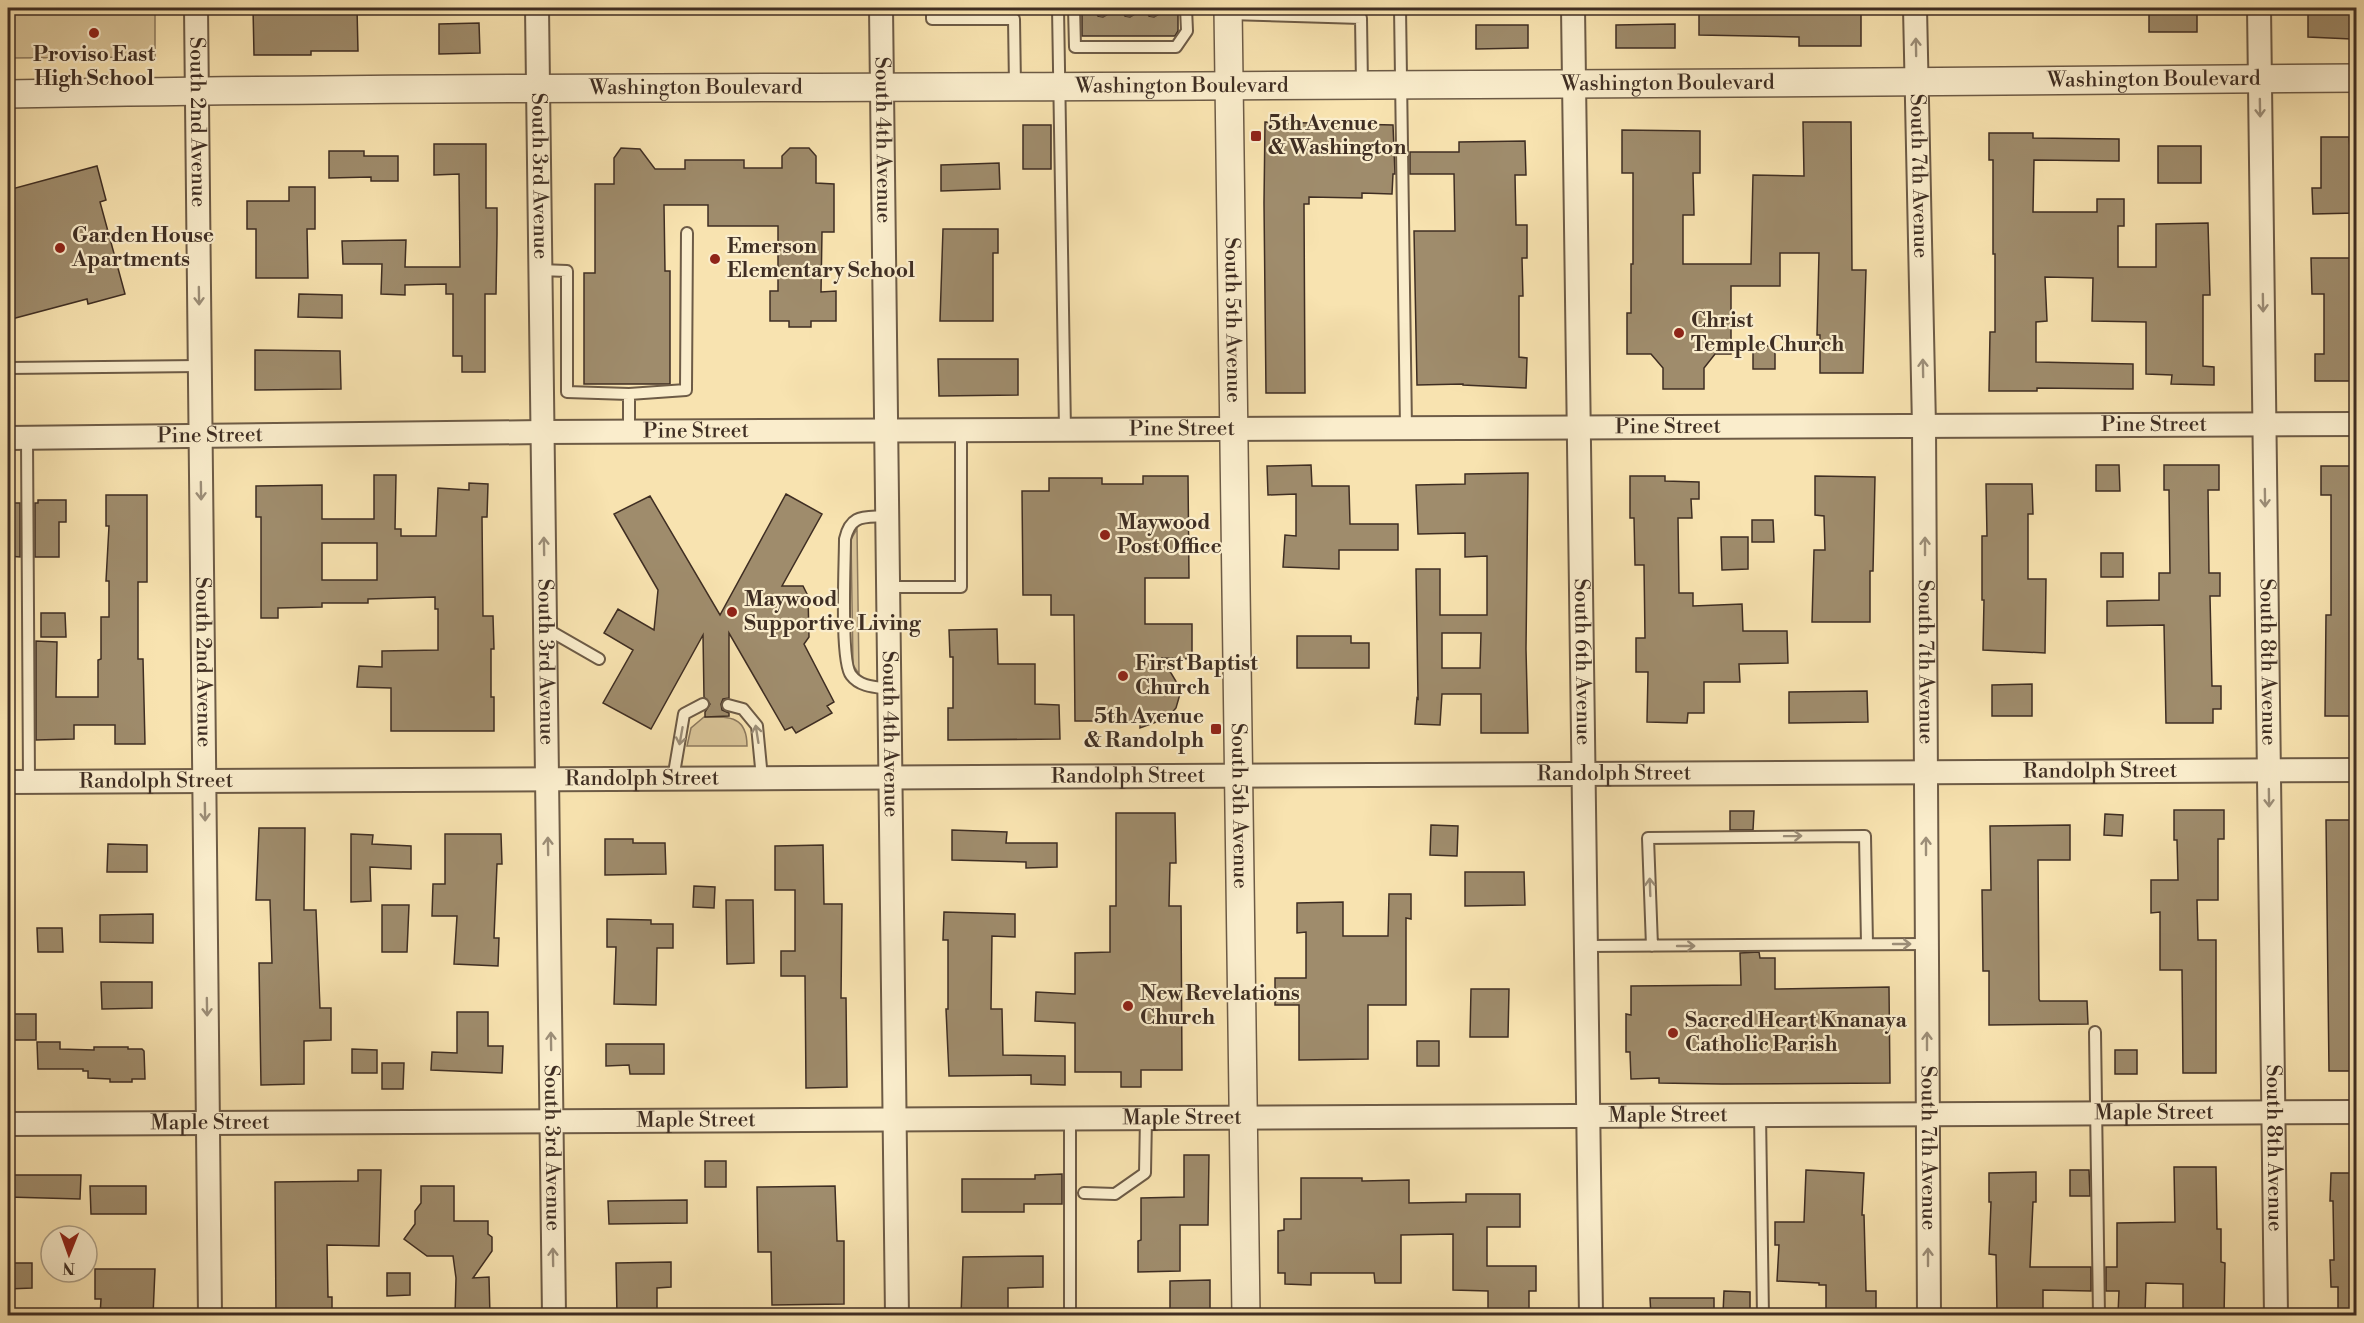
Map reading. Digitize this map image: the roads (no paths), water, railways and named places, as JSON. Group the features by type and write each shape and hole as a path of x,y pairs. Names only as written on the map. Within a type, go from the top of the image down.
{"street":[{"name":"South 2nd Avenue","path":"196,8 210,1316"},
{"name":"South 3rd Avenue","path":"537,8 554,1316"},
{"name":"South 4th Avenue","path":"881,8 897,1316"},
{"name":"South 6th Avenue","path":"1573,8 1591,1316"},
{"name":"South 7th Avenue","path":"1915,8 1924,426 1929,1316"},
{"name":"South 8th Avenue","path":"2259,8 2276,1316"},
{"name":"South 5th Avenue","path":"1228,11 1246,1316"},
{"name":"Washington Boulevard","path":"8,94 197,90 2356,78"},
{"name":"Pine Street","path":"17,438 543,432 2356,424"},
{"name":"Randolph Street","path":"18,782 2356,770"},
{"name":"Maple Street","path":"8,1124 2356,1112"}],"lane":[{"path":"932,8 932,20 1014,13 1015,86"},
{"path":"1058,8 1065,430"},
{"path":"1074,8 1075,47"},
{"path":"1058,54 1075,47 1102,41 1153,41 1176,47 1187,32 1186,8"},
{"path":"1400,8 1407,428"},
{"path":"1228,11 1361,13 1362,85"},
{"path":"540,270 567,271 567,392 629,394 686,390 687,234"},
{"path":"8,368 200,366"},
{"path":"629,394 629,432"},
{"path":"888,587 961,587 961,430"},
{"path":"17,438 18,782"},
{"path":"887,516 853,520 847,529 845,539 845,647 849,673 859,683 890,689"},
{"path":"545,627 599,659"},
{"path":"673,779 684,714 704,704"},
{"path":"728,705 743,709 757,726 762,778"},
{"path":"1652,946 1648,838 1865,836 1867,944"},
{"path":"1586,946 1927,944"},
{"path":"2095,1032 2099,1316"},
{"path":"1760,1114 1763,1316"},
{"path":"1084,1193 1115,1194 1145,1173 1146,1117"},
{"path":"1070,1118 1070,1316"}],"place":[{"name":"Proviso East High School","path":"94,33"},
{"name":"5th Avenue & Washington","path":"1256,136"},
{"name":"Garden House Apartments","path":"60,248"},
{"name":"Emerson Elementary School","path":"715,259"},
{"name":"Christ Temple Church","path":"1679,333"},
{"name":"Maywood Post Office","path":"1105,535"},
{"name":"Maywood Supportive Living","path":"732,612"},
{"name":"First Baptist Church","path":"1123,676"},
{"name":"5th Avenue & Randolph","path":"1216,729"},
{"name":"New Revelations Church","path":"1128,1006"},
{"name":"Sacred Heart Knanaya Catholic Parish","path":"1673,1033"}]}
